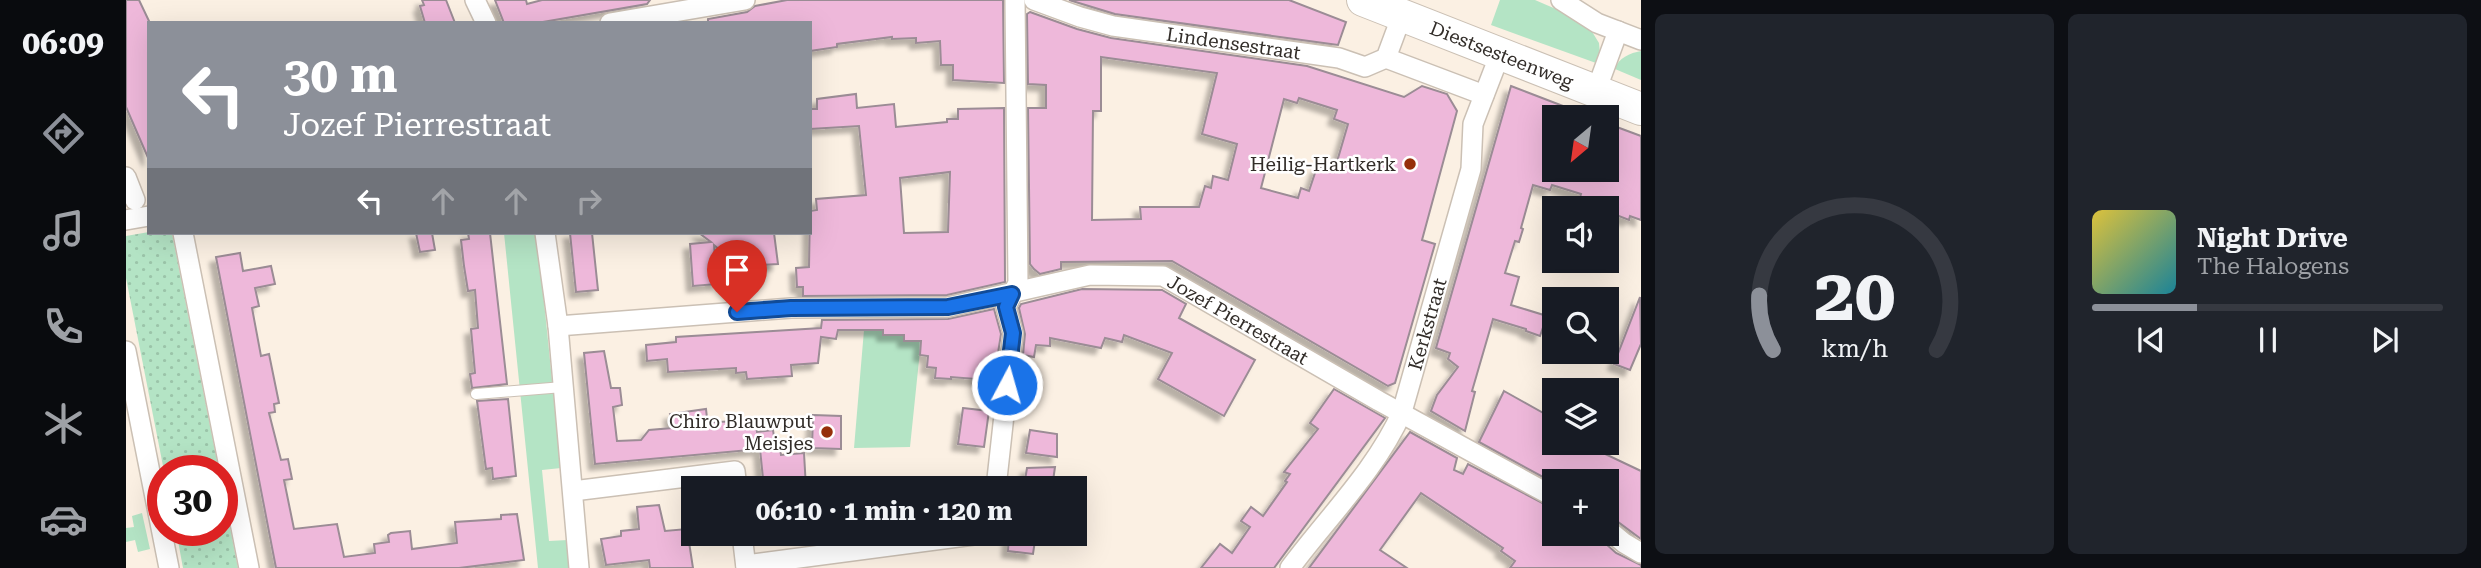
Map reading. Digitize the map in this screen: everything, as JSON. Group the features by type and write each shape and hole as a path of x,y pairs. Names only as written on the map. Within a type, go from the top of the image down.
{"main road":[{"name":"Diestsesteenweg","path":"1363,0 1641,109"}],"street":[{"path":"475,0 485,21"},
{"path":"616,21 662,7 745,0"},
{"path":"997,476 1013,333 1006,307 1018,283 1016,0"},
{"name":"Lindensestraat","path":"1034,0 1113,26 1339,58 1365,67 1386,58"},
{"path":"1561,0 1597,23 1641,40"},
{"path":"1402,15 1386,58 1484,95"},
{"path":"1596,91 1619,32"},
{"name":"Kerkstraat","path":"1290,568 1390,437 1402,412 1471,169 1473,124 1500,54"},
{"path":"126,177 137,200"},
{"path":"126,220 147,216"},
{"path":"183,235 249,568"},
{"path":"545,235 558,326 579,568"},
{"name":"Jozef Pierrestraat","path":"558,326 791,308 948,307 1090,275 1163,276 1542,490"},
{"path":"126,354 169,568"},
{"path":"694,476 735,471 736,476"},
{"path":"573,491 681,478"},
{"path":"1619,539 1641,553"},
{"path":"743,546 746,567 896,546"}],"lane":[{"path":"476,394 563,387"}],"green space":[{"path":"1500,0 1535,0 1586,22 1599,43 1600,54 1596,63 1491,25"},
{"path":"1641,51 1641,80 1615,69 1625,57"},
{"path":"147,232 147,235 172,235 216,455 161,455 126,278 126,236"},
{"path":"504,235 537,235 561,468 542,470 549,541 568,540 571,568 538,568"},
{"path":"864,330 883,330 884,335 904,335 904,341 921,341 910,447 854,448"},
{"path":"142,513 147,546 150,549 138,552 135,540 126,542 126,528 134,527 132,516"},
{"path":"179,546 234,546 238,568 183,568"}],"building":[{"path":"126,0 139,0 149,21 147,155 126,107"},
{"path":"422,0 446,0 454,21 424,21 420,6 424,5"},
{"path":"495,0 526,0 527,4 542,0 650,0 647,4 549,21 503,21"},
{"path":"787,0 1003,0 1004,83 953,80 953,65 941,65 940,41 916,43 916,38 892,37 837,44 837,47 812,51 812,21 708,21 747,12 755,6"},
{"path":"1069,0 1289,0 1346,22 1338,45 1115,14"},
{"path":"1030,12 1111,38 1307,66 1404,97 1422,86 1447,94 1457,111 1422,240 1435,244 1395,383 1388,386 1172,261 1061,262 1061,269 1040,274 1034,269 1030,264 1028,108 1046,108 1046,85 1028,84 1027,14","holes":["1101,57 1217,73 1202,134 1237,144 1228,180 1213,176 1211,188 1205,186 1199,207 1140,207 1141,219 1092,220 1093,111 1101,111","1299,98 1337,110 1334,119 1348,124 1334,172 1317,167 1309,191 1301,188 1298,198 1261,188 1284,99 1297,103"]},
{"path":"1511,86 1560,105 1542,105 1542,182 1619,182 1619,128 1641,136 1641,220 1630,216 1629,220 1619,216 1619,196 1580,196 1552,185 1550,190 1533,185 1519,242 1515,241 1505,273 1519,277 1511,305 1542,314 1542,330 1540,336 1493,319 1472,391 1475,392 1465,431 1431,411 1437,395 1458,367 1448,359 1450,353 1436,348"},
{"path":"856,94 857,108 894,104 896,127 958,119 958,109 1004,108 1005,282 947,295 803,296 803,287 797,287 796,268 809,267 812,211 817,210 816,199 866,195 859,126 812,129 812,109 817,109 817,99","holes":["950,172 948,232 904,233 900,178"]},
{"path":"416,235 432,235 435,250 420,252"},
{"path":"468,235 490,235 507,384 472,388 470,374 475,373 471,329 478,328 475,290 468,291 461,240 469,239"},
{"path":"570,235 592,235 598,290 576,292"},
{"path":"702,235 774,235 778,264 760,265 756,269 749,265 739,266 714,245 717,284 693,286 690,244 711,242"},
{"path":"240,253 243,271 271,266 275,284 255,288 259,306 252,308 261,356 269,354 279,403 274,404 275,412 269,413 281,460 288,459 292,479 284,480 294,529 337,524 344,557 375,553 374,544 389,542 388,535 391,533 410,531 412,549 457,543 455,522 501,519 501,515 517,514 524,560 459,568 276,568 216,257"},
{"path":"1082,289 1162,290 1186,304 1179,318 1255,360 1224,416 1158,379 1172,353 1124,335 1122,342 1105,338 1101,348 1050,338 1050,346 1036,345 1034,357 1023,355 1025,334 1019,308 1021,304"},
{"path":"1640,297 1641,344 1630,370 1614,364 1619,364 1619,351"},
{"path":"994,309 1001,334 995,372 989,371 989,380 935,378 936,368 927,367 928,356 920,355 921,341 904,341 904,335 883,335 883,330 838,330 836,339 821,337 818,363 791,365 792,376 747,379 746,372 736,373 736,368 668,372 667,359 647,361 646,345 676,342 676,337 821,328 822,320 948,319"},
{"path":"604,351 611,388 620,388 622,405 613,407 617,441 641,440 649,430 672,428 670,414 706,409 707,418 714,418 714,422 746,421 746,425 756,424 757,432 773,430 781,455 804,453 805,476 763,476 760,449 595,464 584,353"},
{"path":"1334,389 1385,418 1274,568 1201,568 1220,544 1232,553 1250,527 1241,521 1251,507 1263,516 1287,482 1285,481 1290,474 1284,472 1318,429 1310,423"},
{"path":"1504,391 1542,412 1542,455 1607,455 1641,471 1641,539 1619,523 1619,469 1542,469 1542,476 1479,442"},
{"path":"508,399 516,476 493,479 492,468 486,469 477,401"},
{"path":"963,408 989,411 984,447 958,444"},
{"name":"Chiro Blauwput Meisjes","path":"813,415 841,416 841,449 812,448"},
{"path":"1030,430 1057,434 1057,457 1026,453"},
{"path":"1410,432 1457,458 1454,470 1463,474 1468,464 1542,503 1542,546 1608,546 1616,553 1641,565 1641,568 1510,568 1515,561 1501,551 1503,548 1421,493 1380,550 1407,568 1309,568"},
{"path":"1055,467 1054,476 1026,476 1027,468"},
{"path":"659,505 665,531 681,530 681,546 690,546 693,568 650,568 649,560 606,565 601,539 621,536 621,531 639,529 637,507"},
{"path":"1008,546 1034,546 1033,554 1008,551"}],"place":[{"name":"Heilig-Hartkerk","path":"1410,164"},
{"name":"Chiro Blauwput Meisjes","path":"827,432"}],"route":[{"path":"737,312 791,308 948,307 1012,294 1006,307 1013,333 1007,385"}]}
